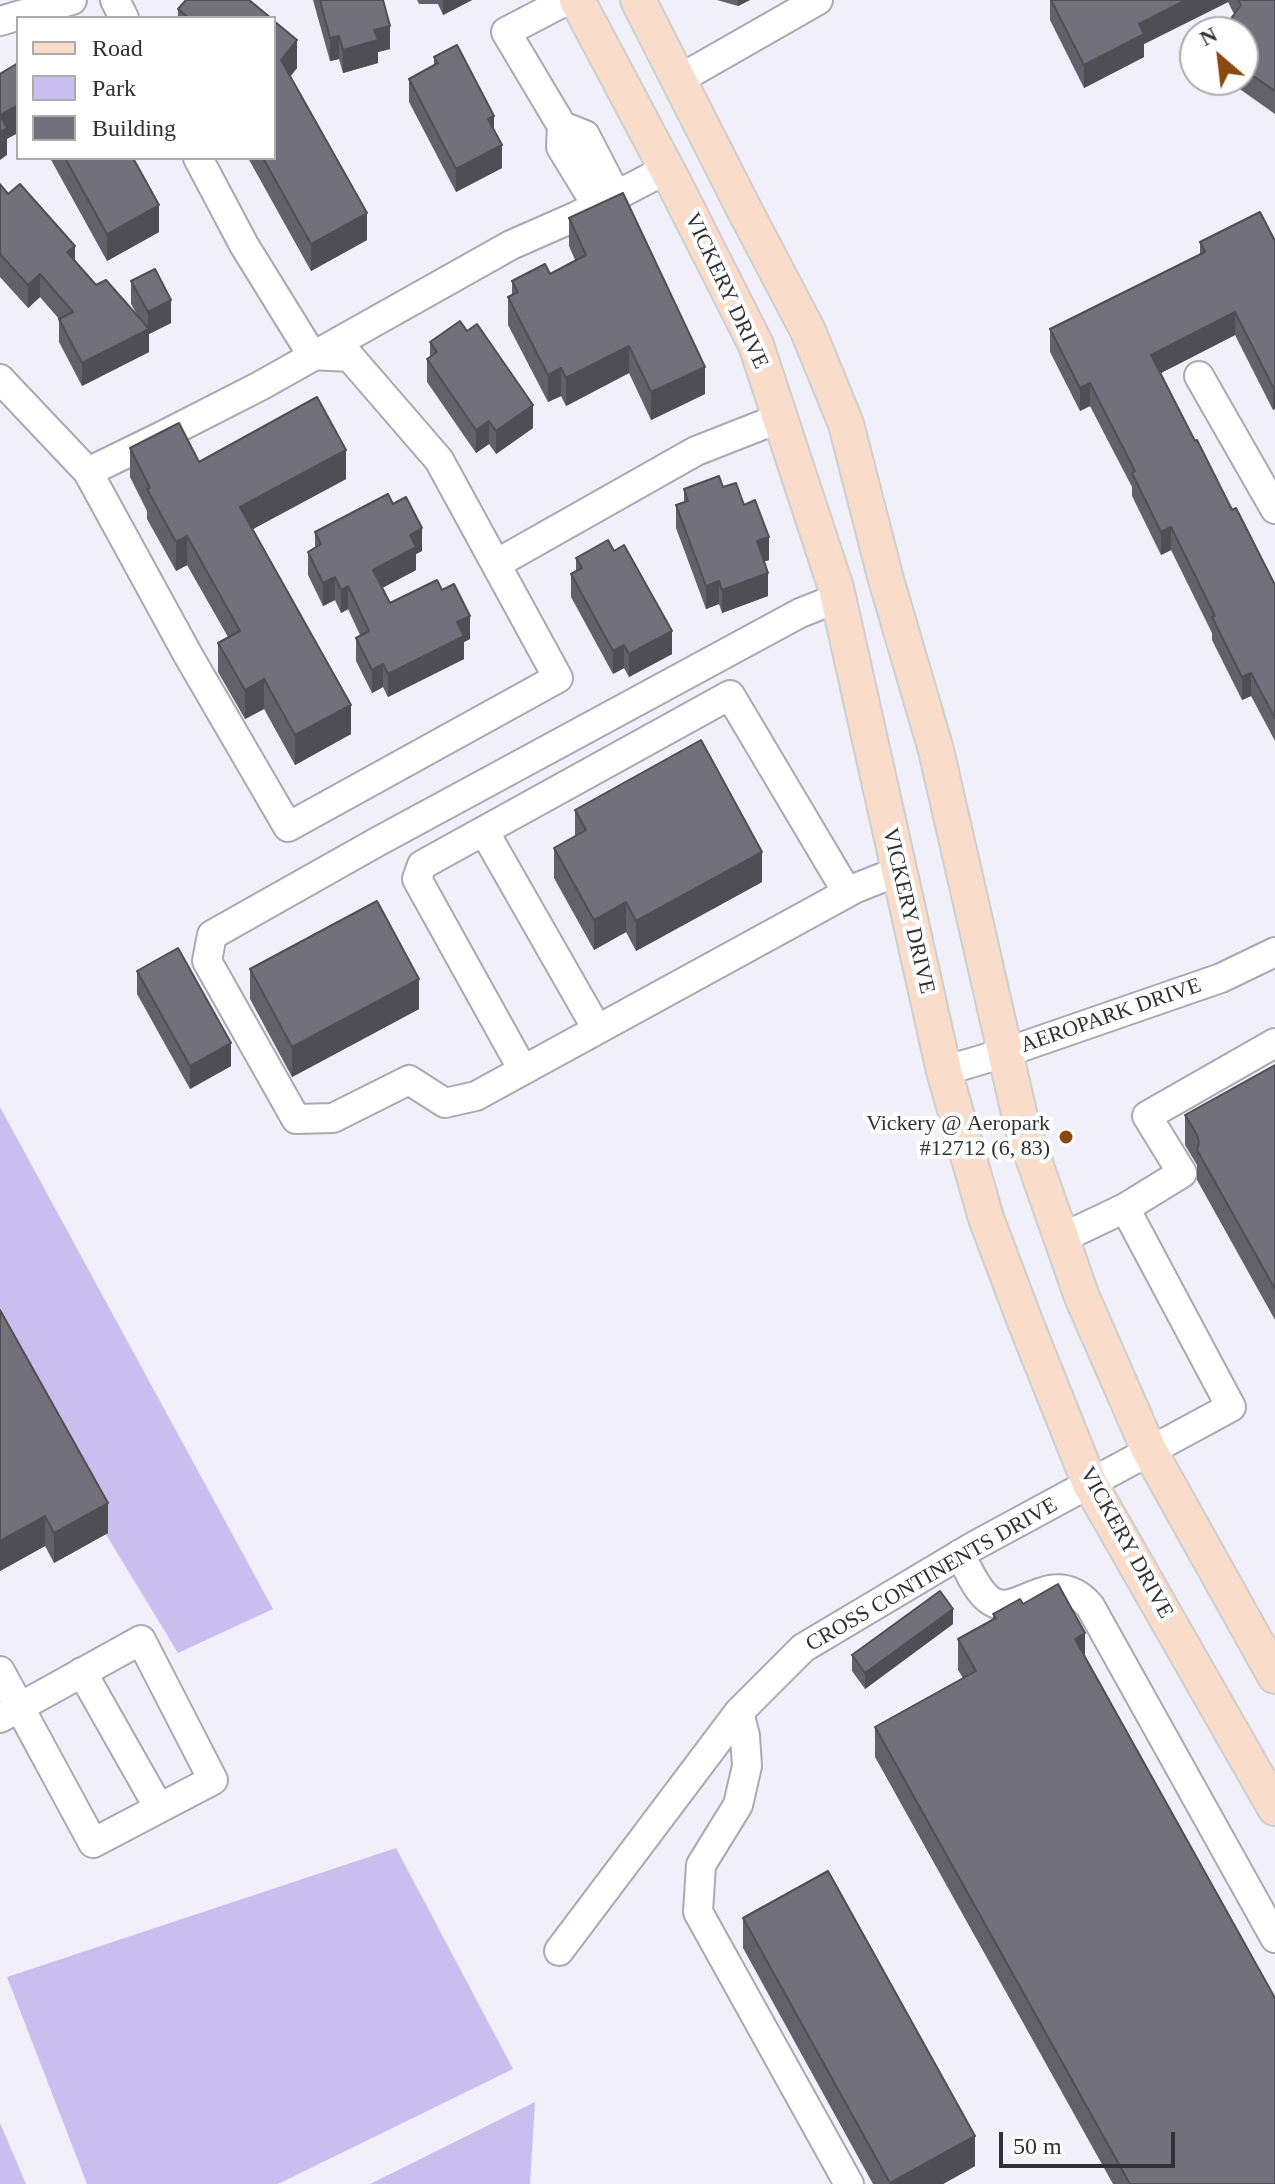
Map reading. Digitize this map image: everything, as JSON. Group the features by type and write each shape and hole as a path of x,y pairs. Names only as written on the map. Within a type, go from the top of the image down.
{"main road":[{"name":"VICKERY DRIVE","path":"577,0 756,345 837,593 944,1071 986,1218 1024,1319 1090,1484 1275,1808"},
{"path":"638,0 808,331 846,424 885,576 936,750 1022,1126 1082,1297 1149,1450 1275,1676"},
{"path":"837,593 885,576"}],"street":[{"path":"17,16 72,0"},
{"path":"567,0 506,32 562,126 585,135 607,200"},
{"path":"678,80 818,0"},
{"path":"199,160 244,245 312,355"},
{"path":"88,472 260,386 511,245 667,169"},
{"path":"0,379 88,472 188,655 288,827 558,678 439,460 350,357 312,355"},
{"path":"1199,376 1265,469 1275,509"},
{"path":"496,564 696,451 780,418"},
{"path":"837,593 212,935 207,961 296,1119 333,1118 409,1080 445,1103 476,1096 847,892 899,871"},
{"path":"710,662 847,892"},
{"path":"523,1070 417,879 422,865 730,695"},
{"path":"484,831 597,1029"},
{"name":"AEROPARK DRIVE","path":"944,1071 1221,978 1275,952"},
{"path":"1062,1238 1125,1208 1182,1173 1147,1116 1275,1043"},
{"name":"CROSS CONTINENTS DRIVE","path":"559,1951 739,1712 803,1648 960,1554 1231,1407 1125,1208"},
{"path":"960,1554 990,1601 1000,1605 1054,1589 1068,1589 1080,1594 1090,1606 1266,1899 1275,1938"},
{"path":"0,1671 9,1712 93,1843 213,1780 141,1640 9,1712"},
{"path":"82,1672 159,1808"},
{"path":"739,1712 745,1736 747,1766 738,1805 701,1865 698,1912 849,2184"}],"green space":[{"path":"0,1107 273,1609 178,1653 0,1360"},
{"path":"396,1848 513,2069 278,2184 87,2184 7,1977"},
{"path":"535,2102 530,2184 370,2184"},
{"path":"0,2123 26,2184 0,2184"}],"building":[{"path":"186,0 249,0 269,16 187,16 178,9"},
{"path":"320,0 383,0 390,26 374,30 378,40 343,50 339,36 330,38"},
{"path":"1051,0 1186,0 1139,24 1144,34 1084,65"},
{"path":"1238,0 1275,0 1275,91 1259,80 1259,16 1233,16 1241,5"},
{"path":"276,23 297,40 281,60 367,213 311,244 264,160 276,160"},
{"path":"457,45 494,116 488,119 502,145 456,169 409,79 438,63 434,57"},
{"path":"16,64 16,106 0,115 0,74"},
{"path":"0,115 7,128 0,132"},
{"path":"66,160 134,160 159,205 107,234"},
{"path":"0,184 8,194 20,184 75,246 67,252 96,285 106,280 149,329 82,363 59,319 73,312 40,274 28,285 0,254"},
{"path":"623,193 705,367 651,392 629,346 566,378 561,368 548,375 508,297 518,292 512,281 545,264 550,274 586,255 569,218"},
{"path":"1260,212 1275,241 1275,386 1235,312 1151,355 1275,585 1275,718 1251,673 1242,677 1171,527 1161,532 1132,473 1135,471 1090,383 1080,388 1050,329 1205,252 1200,242"},
{"path":"155,269 171,300 148,312 131,281"},
{"path":"460,321 467,331 477,324 533,405 496,431 489,421 476,430 427,359 437,352 430,342"},
{"path":"317,397 346,450 240,507 351,705 295,735 264,679 245,690 218,643 240,631 187,536 176,542 147,489 150,488 130,448 179,423 199,462"},
{"path":"719,476 723,487 736,483 744,505 755,500 769,537 757,541 768,573 722,590 719,581 706,586 676,505 688,501 684,489"},
{"path":"388,494 393,504 406,497 422,528 410,535 416,547 373,570 390,603 437,580 442,590 454,584 470,616 457,622 464,636 388,674 383,664 372,670 356,638 369,631 348,586 341,590 335,577 323,583 308,552 321,544 315,532"},
{"path":"608,540 614,551 624,545 672,631 629,654 624,645 613,651 571,574 582,568 576,558"},
{"path":"701,740 762,852 636,921 626,902 594,920 554,848 586,830 575,810"},
{"path":"377,901 419,979 292,1047 250,969"},
{"path":"178,948 231,1043 190,1066 137,971"},
{"path":"1275,1065 1275,1289 1197,1150 1197,1135 1185,1115"},
{"path":"0,1310 108,1503 54,1533 45,1516 0,1541"},
{"path":"1058,1584 1085,1633 1075,1639 1275,1998 1275,2184 1130,2184 875,1727 976,1671 958,1639 996,1618 993,1614 1020,1599 1023,1604"},
{"path":"940,1591 953,1609 865,1673 852,1655"},
{"path":"828,1871 975,2136 890,2183 743,1918"}],"place":[{"name":"Vickery @ Aeropark #12712 (6, 83)","path":"1066,1137"}]}
